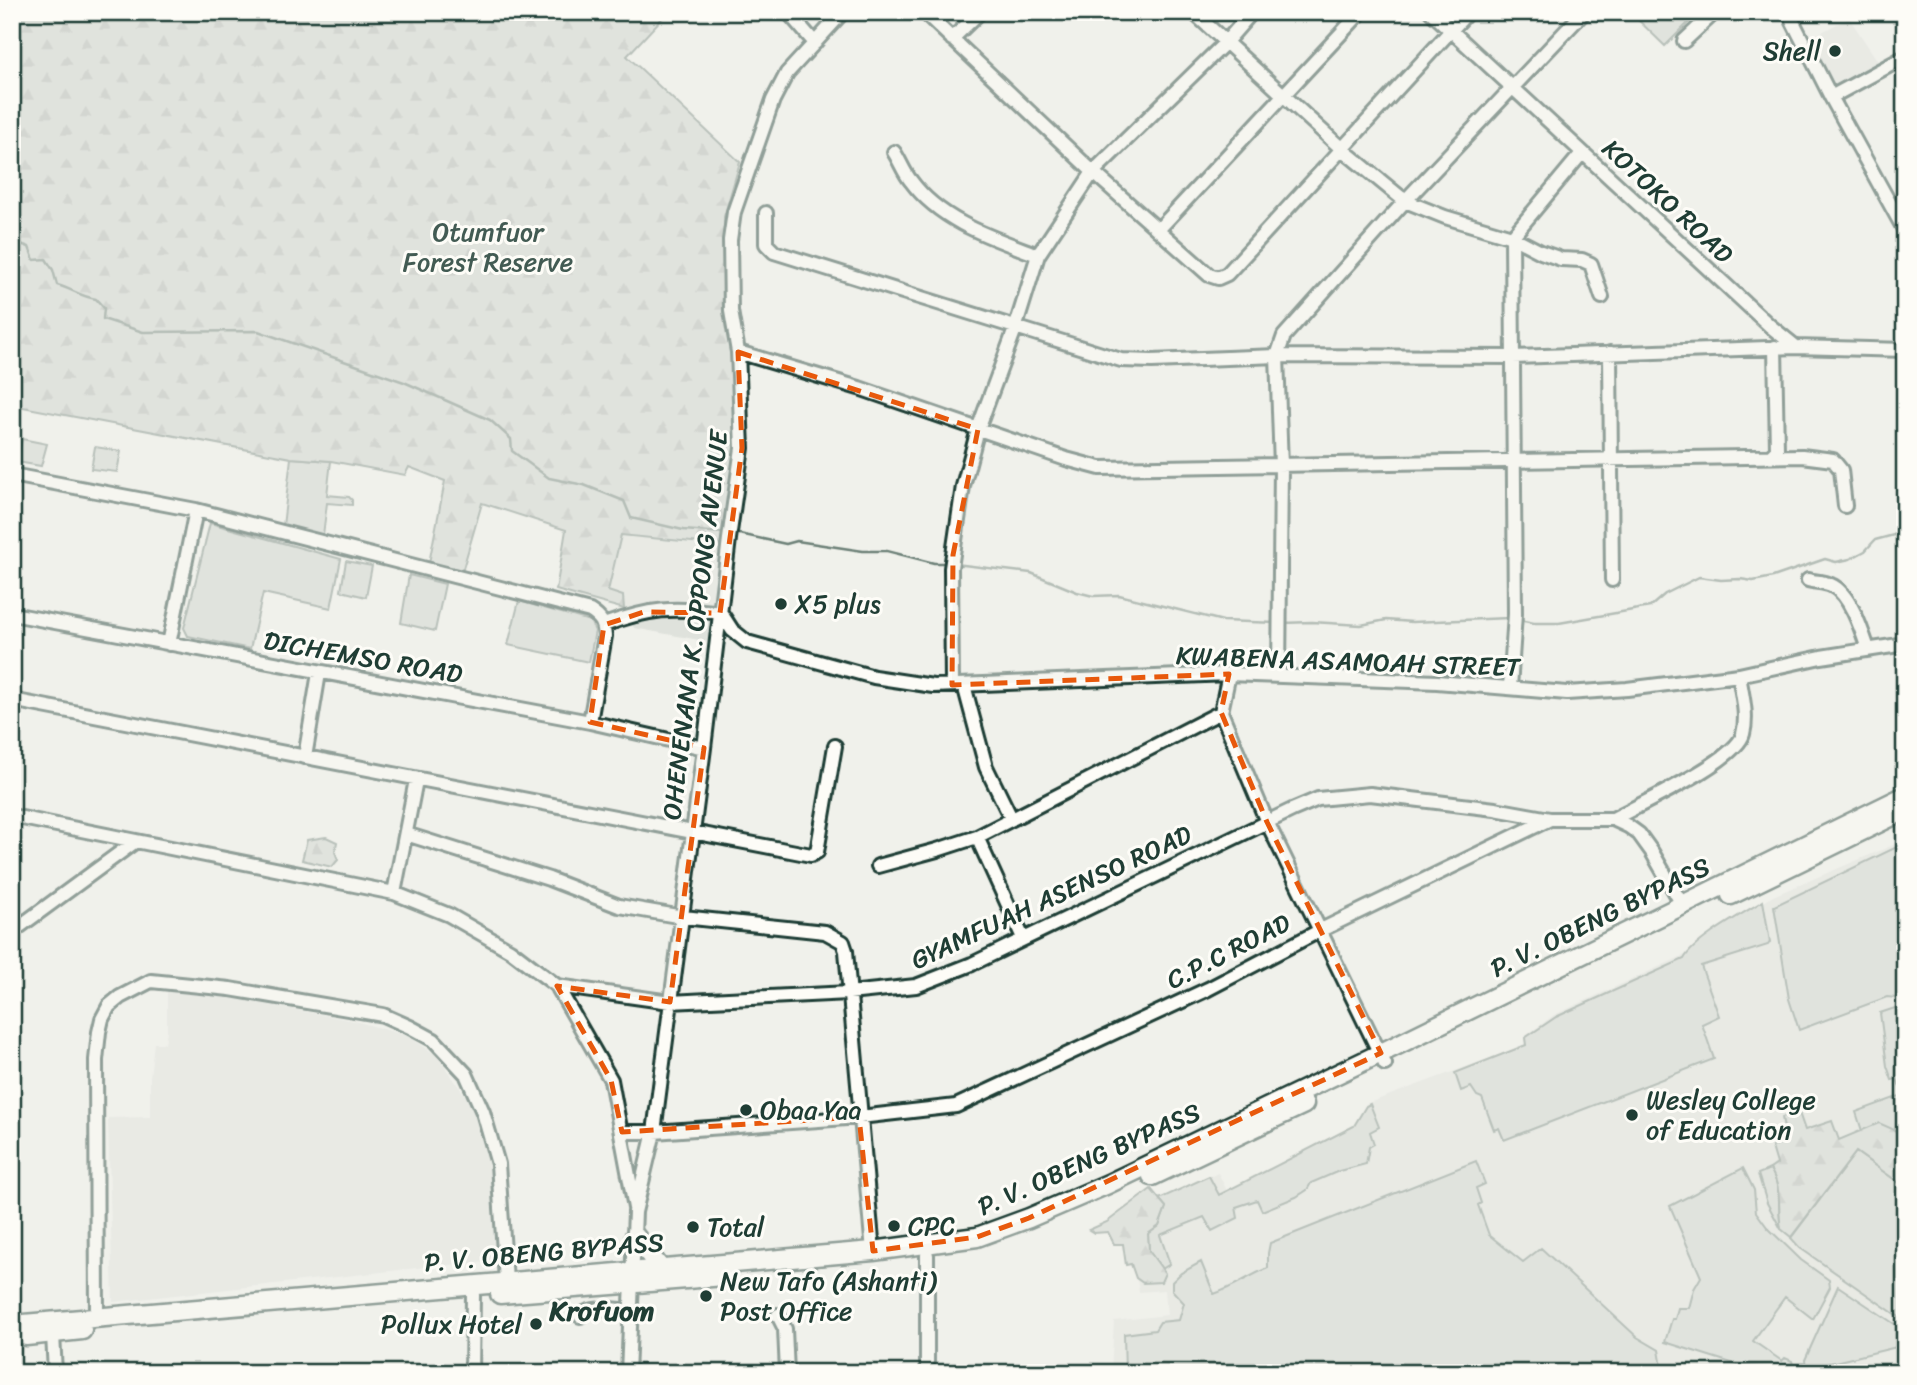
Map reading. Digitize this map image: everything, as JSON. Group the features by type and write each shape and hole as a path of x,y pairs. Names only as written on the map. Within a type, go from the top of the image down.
{"highway":[{"name":"P. V. OBENG BYPASS","path":"1686,911 1905,796"},
{"name":"P. V. OBENG BYPASS","path":"12,1325 506,1281 633,1278 661,1269 873,1251 977,1237 1030,1218 1108,1184 1383,1059 1686,911 1905,810"},
{"name":"P. V. OBENG BYPASS","path":"12,1338 473,1296 633,1278 927,1255 995,1243 1033,1230 1217,1146 1383,1059"},
{"path":"635,1236 661,1269"}],"street":[{"path":"788,12 815,43"},
{"name":"OHENENANA K. OPPONG AVENUE","path":"628,1373 633,1311 635,1212 654,1132 742,448 738,352 731,311 730,240 734,212 773,100 788,73 844,12"},
{"path":"924,12 1093,172 1209,275 1218,278 1227,274 1468,12"},
{"path":"952,38 980,12"},
{"path":"1193,12 1343,150 1405,201 1445,217 1512,237 1561,259 1582,260 1591,264 1602,298"},
{"path":"1011,817 986,766 958,685 952,562 962,486 978,429 1015,329 1038,255 1093,172 1225,43 1252,12"},
{"path":"1158,230 1361,12"},
{"name":"KOTOKO ROAD","path":"1431,12 1796,347"},
{"path":"1279,676 1281,466 1277,356 1284,336 1405,201 1584,12"},
{"path":"1684,41 1716,12"},
{"path":"1788,12 1831,97 1905,231"},
{"path":"1831,97 1905,57"},
{"path":"894,152 911,182 950,217 980,233 1038,255"},
{"path":"1510,688 1515,619 1512,237 1582,153"},
{"path":"766,213 766,244 774,252 1121,360 1277,356 1513,357 1774,347 1905,351"},
{"path":"1772,455 1777,450 1774,347"},
{"path":"738,352 859,388 1100,468 1513,463 1772,455 1833,460 1841,470 1845,506"},
{"path":"1610,353 1612,580"},
{"path":"12,475 196,510 590,611 599,617 604,625 605,636 590,722"},
{"path":"169,644 196,510"},
{"path":"1808,580 1833,585 1844,597 1861,627 1868,649"},
{"path":"604,625 666,608 721,613"},
{"name":"KWABENA ASAMOAH STREET","path":"721,613 732,630 747,642 874,677 933,686 1229,674 1437,682 1567,693 1627,689 1738,675 1905,644"},
{"name":"DICHEMSO ROAD","path":"12,614 590,722 704,748"},
{"path":"306,757 319,673"},
{"path":"1229,674 1221,712 1267,822 1383,1059"},
{"path":"1612,819 1731,752 1742,738 1745,717 1738,675"},
{"path":"12,700 416,780 573,808 693,834 814,854 817,852 835,746"},
{"path":"878,866 977,837 1011,817 1221,712"},
{"path":"394,893 416,780"},
{"path":"1267,822 1318,799 1370,794 1550,819"},
{"path":"12,816 394,893 449,915 510,950 557,986 611,1080 635,1212"},
{"name":"C.P.C ROAD","path":"622,1132 860,1117 957,1106 1208,989 1321,930 1550,819 1612,819"},
{"path":"1612,819 1639,834 1686,911"},
{"name":"GYAMFUAH ASENSO ROAD","path":"557,986 670,1002 849,993 916,986 972,964 1267,822"},
{"path":"406,834 549,878 619,906 683,917 814,930 836,936 843,942 846,951 873,1251"},
{"path":"977,837 1023,938"},
{"path":"12,932 136,841"},
{"path":"97,1317 96,1086 99,1032 109,1006 120,997 151,981 230,989 383,1015 434,1040 466,1074 483,1112 498,1164 506,1281"},
{"path":"926,1372 927,1255"},
{"path":"472,1373 473,1296"},
{"path":"580,1317 585,1312 598,1310 633,1311"},
{"path":"778,1315 785,1329 787,1373"},
{"path":"53,1334 55,1373"}],"highlighted area":[{"path":"738,352 978,429 953,555 952,685 1229,674 1221,712 1267,822 1381,1053 1029,1218 977,1237 873,1251 859,1117 622,1132 611,1080 557,986 670,1002 704,748 590,722 604,625 644,612 720,613 742,448"}],"shaded area":[{"path":"1849,18 1879,63 1836,86 1810,38"},
{"path":"621,535 722,545 710,642 634,628 624,609 623,596 608,592"},
{"name":"Wesley College of Education","path":"1905,840 1905,1373 1111,1373 1114,1321 1167,1315 1165,1290 1139,1292 1127,1215 1218,1173 1227,1191 1353,1125 1366,1104 1525,1045 1524,1037 1554,1015 1689,953 1773,896"},
{"path":"180,988 355,1021 408,1036 436,1055 475,1109 491,1153 502,1261 113,1302 108,1118 150,1117 150,1077 154,1043 165,1043 167,990"}],"green space":[{"name":"Otumfuor Forest Reserve","path":"12,12 668,12 627,56 740,162 724,217 727,330 737,380 737,443 722,545 621,535 608,591 623,596 624,609 556,590 566,530 482,503 462,572 429,563 445,481 409,467 405,475 331,461 291,458 12,405"},
{"path":"1630,12 1699,12 1665,46"},
{"path":"22,439 47,444 41,466 17,462"},
{"path":"95,447 121,451 117,472 91,469"},
{"path":"291,458 331,461 327,495 349,497 352,500 352,505 327,503 323,535 283,526"},
{"path":"210,523 341,559 331,608 263,593 250,649 188,636 184,628"},
{"path":"346,561 372,566 366,597 341,591"},
{"path":"409,575 445,584 435,631 401,623"},
{"path":"519,601 590,621 595,631 589,662 508,645"},
{"path":"326,837 337,842 335,852 338,860 332,867 302,860 307,840"},
{"path":"1905,843 1905,999 1887,997 1799,1030 1789,999 1774,906"},
{"path":"1763,901 1770,942 1768,945 1701,966 1719,1016 1702,1024 1714,1059 1504,1140 1499,1128 1494,1130 1482,1098 1477,1096 1471,1087 1461,1091 1455,1073 1526,1045 1525,1038 1556,1017 1684,959 1708,935"},
{"path":"1895,1008 1905,1009 1905,1137 1897,1131 1865,1128 1862,1131 1856,1112 1903,1095 1897,1079 1892,1080 1887,1066 1880,1013"},
{"path":"1370,1104 1379,1127 1370,1132 1374,1144 1369,1147 1366,1164 1339,1171 1311,1183 1307,1190 1296,1197 1262,1211 1257,1200 1236,1207 1238,1218 1212,1231 1204,1217 1160,1235 1170,1264 1162,1269 1149,1251 1148,1234 1159,1226 1166,1207 1159,1199 1209,1176 1219,1195 1354,1126"},
{"path":"1798,1110 1805,1130 1832,1121 1839,1140 1879,1123 1897,1131 1905,1137 1905,1187 1856,1152 1791,1237 1781,1229 1778,1191 1770,1169 1777,1164 1772,1147 1786,1141 1782,1117"},
{"path":"1856,1152 1905,1187 1905,1321 1800,1248 1791,1238"},
{"path":"1476,1161 1485,1184 1476,1188 1481,1203 1478,1205 1489,1235 1523,1262 1541,1248 1637,1337 1659,1350 1663,1373 1125,1373 1124,1334 1155,1330 1160,1322 1179,1320 1184,1303 1172,1290 1172,1282 1181,1273 1201,1262 1214,1294 1222,1291 1268,1268 1270,1243"},
{"path":"1743,1168 1754,1190 1756,1212 1767,1227 1801,1260 1829,1280 1830,1287 1813,1319 1785,1297 1753,1341 1782,1361 1785,1358 1792,1361 1794,1369 1741,1366 1665,1342 1678,1308 1689,1308 1694,1289 1701,1277 1670,1206"},
{"path":"1770,1169 1778,1191 1781,1229 1767,1203 1758,1174"},
{"path":"1151,1189 1166,1207 1159,1226 1148,1234 1149,1251 1165,1273 1161,1282 1143,1283 1136,1278 1131,1264 1126,1265 1123,1244 1114,1244 1108,1232 1094,1233 1089,1230 1107,1222"},
{"path":"1838,1286 1905,1331 1905,1345 1806,1369 1805,1360"}],"waterway":[{"path":"12,229 18,243 29,247 34,260 46,259 53,270 57,285 96,299 104,308 103,319 143,332 258,331 404,382 490,420 511,439 512,451 549,478 584,485 624,501 631,518 683,530 724,533"},
{"path":"1519,620 1559,623 1650,607 1665,594 1699,577 1753,581 1773,577 1825,559 1836,562 1850,559 1865,551 1875,540 1905,532"},
{"path":"735,533 786,544 797,541 863,551 887,551 934,563 948,563"},
{"path":"955,564 1031,573 1077,592 1093,596 1119,595 1223,621 1276,623"},
{"path":"1282,623 1361,625 1386,620 1412,622 1509,618"}],"place":[{"name":"Shell","path":"1835,51"},
{"name":"X5 plus","path":"781,604"},
{"name":"Obaa Yaa","path":"746,1110"},
{"name":"Wesley College of Education","path":"1632,1115"},
{"name":"CPC","path":"894,1226"},
{"name":"Total","path":"693,1227"},
{"name":"New Tafo (Ashanti) Post Office","path":"706,1296"},
{"name":"Pollux Hotel","path":"536,1324"}],"district":[{"name":"Krofuom","path":"602,1310"}]}
